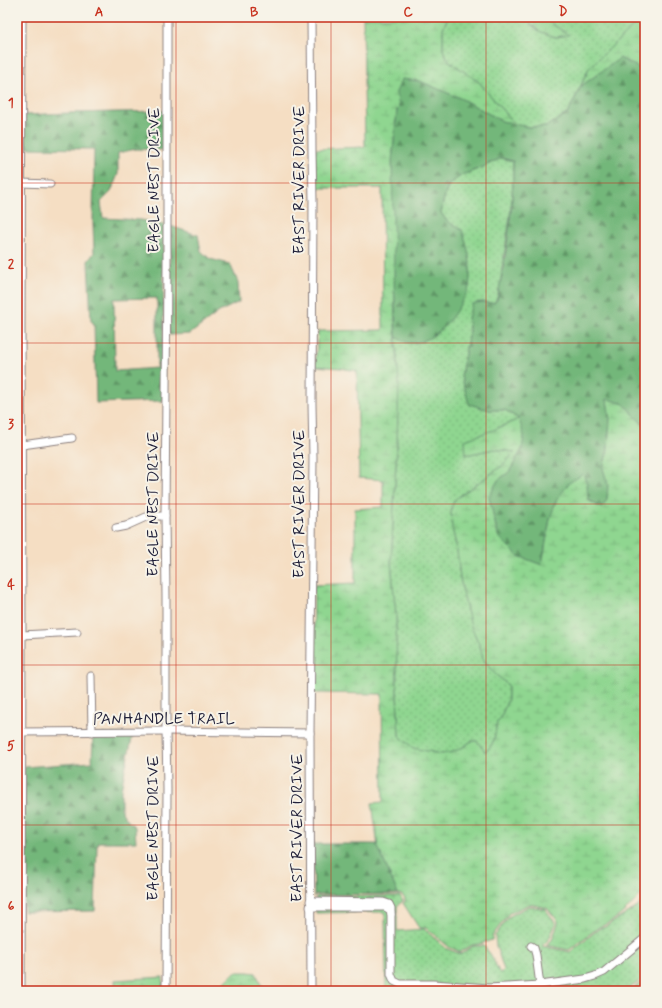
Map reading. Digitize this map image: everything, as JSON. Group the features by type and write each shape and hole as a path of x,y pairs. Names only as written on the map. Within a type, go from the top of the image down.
{"street":[{"path":"21,991 19,933 19,732 22,635 22,445 19,280 21,183 19,42 22,17"},
{"name":"EAGLE NEST DRIVE","path":"166,991 167,789 165,516 167,17"},
{"name":"EAST RIVER DRIVE","path":"311,17 313,201 313,458 310,733 311,991"},
{"path":"21,183 50,184"},
{"path":"22,445 72,438"},
{"path":"116,528 126,526 146,517 165,516"},
{"path":"22,635 77,632"},
{"path":"91,676 92,732"},
{"name":"PANHANDLE TRAIL","path":"19,732 166,731 310,733"},
{"path":"310,904 385,902 390,905 391,974 394,981 403,985 433,984 521,989 585,979 604,972 645,938"},
{"path":"531,946 534,948 536,955 540,985"}],"green space":[{"path":"363,17 448,17 443,28 443,50 449,61 479,82 514,124 502,121 462,99 420,81 402,79 396,92 399,107 397,109 392,161 395,326 399,383 391,563 396,615 399,736 413,748 441,754 450,753 460,749 472,741 477,741 485,752 493,743 497,722 500,720 508,699 508,685 493,672 483,659 480,646 471,626 460,578 457,550 452,527 451,510 454,500 502,466 515,452 494,449 466,455 465,440 519,419 524,436 522,449 509,472 498,480 489,497 498,536 518,556 542,565 550,519 556,501 569,483 583,474 587,484 588,500 601,508 607,500 608,485 603,468 608,450 610,419 607,399 624,404 645,427 645,515 637,556 645,563 645,890 620,916 599,927 569,950 546,945 552,940 558,921 547,908 529,904 509,913 493,935 492,940 472,945 460,952 449,947 426,928 419,928 403,903 405,902 405,899 402,895 398,894 378,847 372,803 383,802 382,694 313,693 314,585 355,583 355,509 383,507 383,480 359,478 357,371 315,366 318,331 383,330 382,188 315,188 314,149 365,147"},
{"path":"448,17 522,17 539,31 555,37 569,35 543,17 643,17 589,68 568,113 546,127 528,127 514,124 479,82 449,61 443,50 443,28"},
{"path":"522,17 543,17 569,35 555,37 539,31"},
{"path":"643,17 645,17 645,71 620,58 581,86 589,68"},
{"path":"620,58 645,71 645,427 624,404 607,399 610,419 608,450 603,468 608,485 607,500 601,508 588,499 587,484 550,519 542,565 518,556 498,536 489,497 498,480 509,472 522,449 519,419 505,410 489,410 469,404 461,376 469,331 468,318 472,304 481,302 494,303 497,300 509,231 513,161 501,158 462,175 449,184 441,213 447,221 462,230 469,258 469,289 454,315 436,334 421,342 413,343 396,337 392,161 397,109 399,107 395,92 402,79 420,81 462,99 502,121 528,127 546,127 568,113 581,86"},
{"path":"164,111 164,150 136,149 118,153 118,174 111,192 101,202 103,218 141,220 164,224 163,401 96,403 94,324 91,321 88,261 94,253 94,149 24,148 24,115","holes":["157,298 157,368 115,371 114,299"]},
{"path":"501,158 513,161 513,188 500,287 498,296 494,303 481,302 468,318 469,331 461,376 489,410 505,410 519,419 496,429 466,455 494,449 515,452 502,466 461,495 452,527 457,550 460,578 471,626 480,646 483,659 493,672 508,685 508,699 500,720 497,723 493,743 485,752 477,741 472,741 460,749 450,753 441,754 413,748 399,736 396,615 391,563 397,443 396,337 401,340 447,221 441,213 449,184 462,175"},
{"path":"170,226 198,235 201,251 210,259 230,264 238,282 239,302 219,312 190,334 169,335"},
{"path":"645,515 645,563 637,556"},
{"path":"17,519 19,520 19,589 17,590"},
{"path":"17,659 19,660 19,730 17,730"},
{"path":"93,734 133,734 121,791 121,811 128,821 135,827 136,842 99,842 97,846 95,911 24,912 24,767 92,762"},
{"path":"18,798 18,878 17,878"},
{"path":"313,844 378,844 398,894 316,895 314,897"},
{"path":"645,893 645,977 626,991 386,991 385,912 316,913 316,897 400,896 403,901 397,906 397,931 424,929 447,949 461,954 473,946 484,946 491,955 500,974 504,970 496,946 495,936 508,917 529,906 545,909 556,923 549,939 542,946 570,952 600,928 605,927 639,906 643,894"},
{"path":"235,972 256,973 261,984 267,991 224,991 225,982"},
{"path":"163,977 163,991 116,991 115,980"},
{"path":"645,980 645,991 630,991"}]}
